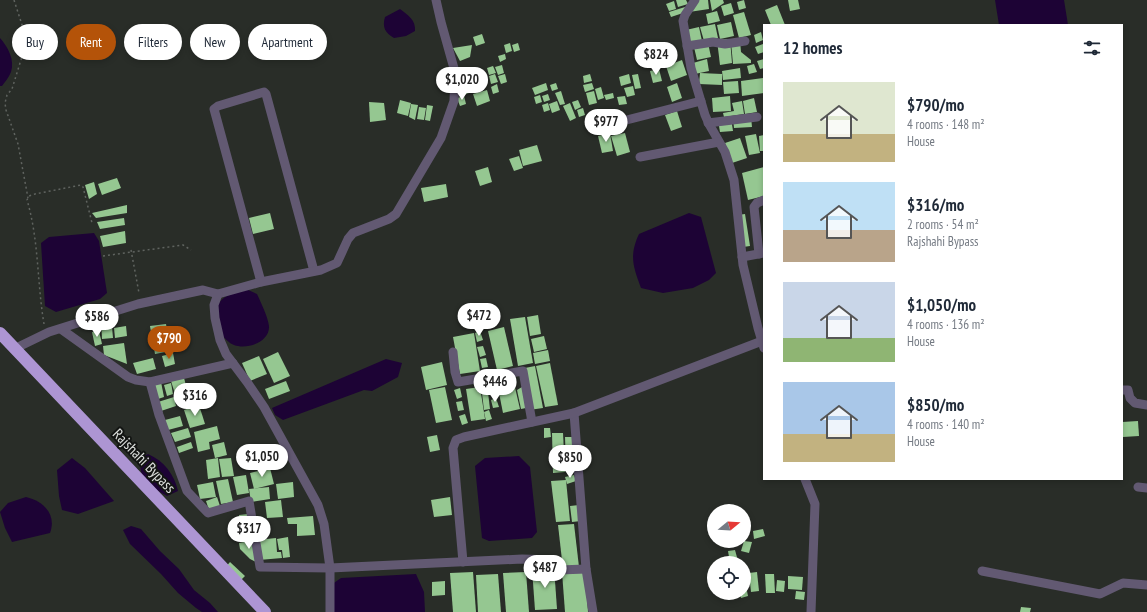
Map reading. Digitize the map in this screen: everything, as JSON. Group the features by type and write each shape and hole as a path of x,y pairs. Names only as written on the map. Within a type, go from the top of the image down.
{"highway":[{"name":"Rajshahi Bypass","path":"0,334 265,612"}],"street":[{"path":"14,349 42,335 141,303 203,290 218,294 261,282 321,270 337,263 348,238 353,233 389,219 396,214 441,138 454,101 455,72 436,0"},
{"path":"463,562 453,448 456,440 574,413 763,345 743,265 734,180 725,152 708,122 691,68 683,21 685,15 695,0"},
{"path":"688,46 713,42 724,44 745,41"},
{"path":"261,282 214,109 218,106 264,92 266,94 314,271"},
{"path":"607,125 701,101"},
{"path":"708,122 757,117"},
{"path":"640,157 719,142"},
{"path":"742,257 761,253 754,207 757,203 763,200"},
{"path":"218,294 214,305 215,318 220,340 226,354 264,407 318,505 324,524 330,568 330,612"},
{"path":"61,329 107,363 128,377 136,380 150,382 232,363"},
{"path":"453,352 455,372 458,382 523,371 532,422"},
{"path":"150,382 159,415 187,490 208,513 249,501 260,567 330,568 522,559 554,560 559,570 586,569"},
{"path":"1123,390 1128,390 1130,398 1135,404 1147,404"},
{"path":"574,413 586,569 593,612"},
{"path":"805,480 815,504 811,612"},
{"path":"982,571 1100,594 1123,584 1147,585"}],"path":[{"path":"14,0 24,30 24,50 12,89 7,95 5,103 18,144 36,244 44,325 42,335"},
{"path":"28,198 29,196 35,194 81,185 83,186 92,223"},
{"path":"104,256 183,245 191,250"},
{"path":"131,250 141,303"}],"shaded area":[{"path":"995,0 1064,0 1068,24 999,24"},
{"path":"400,9 413,21 415,31 406,36 394,38 388,34 385,29 384,21 385,17"},
{"path":"0,38 6,45 12,63 11,72 2,86 0,86"},
{"path":"689,213 701,217 716,273 709,280 693,288 663,293 641,288 633,261 634,248 639,234"},
{"path":"94,233 99,241 107,293 100,299 56,312 45,306 41,243 49,237"},
{"path":"246,289 257,294 266,314 269,326 266,336 262,340 251,345 239,346 230,343 220,333 217,322 217,309 219,303 224,297"},
{"path":"386,359 402,363 398,377 372,391 364,390 283,420 275,415 272,408"},
{"path":"148,454 159,460 168,469 174,479 178,491 167,496 146,482 141,472 140,465 141,458"},
{"path":"519,456 530,467 537,532 532,538 489,541 482,538 475,466 485,458"},
{"path":"72,458 85,468 114,501 78,514 62,510 59,496 57,470"},
{"path":"26,497 38,502 47,509 52,520 50,533 12,542 5,528 0,512 8,503"},
{"path":"131,526 141,529 160,551 179,569 194,590 210,603 218,612 202,612 178,593 130,544 123,530"},
{"path":"416,574 424,592 425,612 331,612 331,585 341,578"}],"building":[{"path":"676,0 686,0 688,4 678,7"},
{"path":"696,0 708,0 709,9 689,12"},
{"path":"710,0 723,0 724,3 712,11"},
{"path":"744,0 746,8 739,10 737,2"},
{"path":"788,0 798,0 800,9 790,11"},
{"path":"674,1 676,9 669,11 666,4"},
{"path":"731,3 734,13 724,16 721,6"},
{"path":"777,5 785,24 771,24 765,10"},
{"path":"685,7 686,12 671,17 669,12"},
{"path":"717,11 720,21 708,24 706,14"},
{"path":"744,12 751,35 739,38 733,15"},
{"path":"731,22 734,36 720,39 717,25"},
{"path":"715,24 718,38 704,41 700,27"},
{"path":"699,27 702,41 689,44 686,30"},
{"path":"761,32 763,40 756,43 754,35"},
{"path":"482,34 485,43 476,46 473,37"},
{"path":"730,39 732,63 720,65 717,40"},
{"path":"740,41 741,52 751,60 751,63 733,64 731,42"},
{"path":"510,43 512,51 506,53 504,45"},
{"path":"518,43 520,50 514,52 512,45"},
{"path":"708,43 711,57 697,60 694,47"},
{"path":"763,44 763,52 758,54 755,47"},
{"path":"472,45 470,57 460,61 453,48"},
{"path":"505,54 506,59 500,62 498,56"},
{"path":"707,59 709,71 695,74 693,63"},
{"path":"763,59 763,68 760,69 757,61"},
{"path":"682,60 687,75 671,81 666,66"},
{"path":"754,64 757,72 749,74 747,66"},
{"path":"502,65 504,73 498,75 495,67"},
{"path":"493,66 496,73 489,75 487,68"},
{"path":"740,68 741,78 723,80 722,71"},
{"path":"659,69 662,81 653,83 650,71"},
{"path":"700,73 722,74 722,85 699,84"},
{"path":"495,74 498,82 491,84 489,76"},
{"path":"505,74 507,82 501,84 498,76"},
{"path":"590,74 592,81 584,83 583,76"},
{"path":"629,74 631,83 621,86 619,77"},
{"path":"638,74 641,88 635,89 632,75"},
{"path":"471,75 474,82 463,86 461,78"},
{"path":"763,78 763,93 742,96 741,81"},
{"path":"738,81 739,93 724,94 723,82"},
{"path":"546,83 548,90 535,95 532,88"},
{"path":"556,83 558,89 552,91 550,85"},
{"path":"592,83 594,89 585,92 583,85"},
{"path":"677,83 682,98 672,102 667,87"},
{"path":"497,84 499,92 493,94 491,87"},
{"path":"472,85 474,91 464,95 462,88"},
{"path":"633,86 635,95 627,97 624,88"},
{"path":"601,87 604,98 598,100 595,89"},
{"path":"487,90 490,101 477,106 473,94"},
{"path":"561,91 565,104 560,105 555,93"},
{"path":"594,91 597,103 589,105 586,93"},
{"path":"613,93 614,98 606,100 604,95"},
{"path":"548,94 550,100 544,102 542,96"},
{"path":"540,95 542,102 536,104 534,97"},
{"path":"464,96 466,104 460,106 457,98"},
{"path":"625,96 627,104 619,105 617,97"},
{"path":"730,96 731,111 713,112 712,98"},
{"path":"754,98 757,112 745,114 743,101"},
{"path":"400,100 411,103 408,116 397,113"},
{"path":"578,100 581,107 575,110 572,102"},
{"path":"557,101 560,110 552,113 549,104"},
{"path":"742,101 744,114 724,117 723,113 734,111 732,103"},
{"path":"369,102 384,103 386,120 370,122"},
{"path":"548,103 550,110 544,112 542,105"},
{"path":"570,103 576,118 570,121 563,106"},
{"path":"411,104 418,105 415,120 409,117"},
{"path":"427,105 433,106 430,121 425,120"},
{"path":"419,107 426,108 424,120 417,119"},
{"path":"583,108 585,115 579,117 577,110"},
{"path":"608,110 610,121 604,123 602,112"},
{"path":"677,111 682,127 671,131 665,115"},
{"path":"751,117 752,127 734,128 733,118"},
{"path":"731,118 733,131 720,132 718,120"},
{"path":"610,133 613,151 602,153 598,136"},
{"path":"625,133 630,152 617,156 611,136"},
{"path":"756,134 760,153 749,155 745,136"},
{"path":"763,135 763,151 760,151 759,136"},
{"path":"740,138 747,158 732,163 725,143"},
{"path":"537,145 542,161 523,166 519,150"},
{"path":"519,156 523,168 514,171 509,159"},
{"path":"488,167 492,182 480,186 475,171"},
{"path":"763,167 763,196 748,200 742,173"},
{"path":"117,178 121,188 102,195 98,184"},
{"path":"94,182 97,194 89,199 85,185"},
{"path":"446,184 448,197 424,202 421,188"},
{"path":"127,205 127,213 96,218 92,213"},
{"path":"270,213 274,229 253,234 249,218"},
{"path":"745,214 750,246 743,247 738,215"},
{"path":"124,218 125,225 100,229 97,222"},
{"path":"125,231 126,243 103,247 100,236"},
{"path":"538,315 541,334 530,336 527,317"},
{"path":"111,316 113,338 102,339 101,319"},
{"path":"525,317 533,363 518,366 510,319"},
{"path":"166,324 168,336 152,338 150,326"},
{"path":"126,326 127,336 115,338 114,328"},
{"path":"504,327 513,366 497,370 488,331"},
{"path":"99,331 102,344 95,346 92,332"},
{"path":"480,331 483,340 477,342 475,333"},
{"path":"474,333 480,371 460,374 453,337"},
{"path":"544,336 547,349 534,352 531,339"},
{"path":"168,339 171,351 155,354 153,342"},
{"path":"124,343 127,364 104,355 103,346"},
{"path":"483,346 486,355 480,357 477,347"},
{"path":"548,350 550,361 535,364 533,353"},
{"path":"278,352 290,376 274,383 263,359"},
{"path":"173,353 175,364 165,367 162,356"},
{"path":"259,356 267,374 250,381 242,363"},
{"path":"153,358 156,369 137,374 133,363"},
{"path":"486,358 488,367 482,368 480,359"},
{"path":"442,362 447,385 426,390 421,367"},
{"path":"550,363 558,405 545,407 536,366"},
{"path":"535,366 543,408 529,410 520,369"},
{"path":"184,378 188,393 176,397 171,381"},
{"path":"513,379 520,409 503,413 497,383"},
{"path":"286,381 290,391 269,399 265,389"},
{"path":"161,382 164,397 158,399 154,384"},
{"path":"171,383 173,394 167,396 164,385"},
{"path":"487,384 490,409 484,410 481,385"},
{"path":"445,387 452,420 436,423 429,390"},
{"path":"480,387 485,419 471,421 466,389"},
{"path":"522,387 526,408 521,409 517,390"},
{"path":"460,388 462,397 457,399 454,390"},
{"path":"174,397 176,406 161,411 158,402"},
{"path":"496,398 499,407 493,408 491,400"},
{"path":"462,401 464,410 458,411 456,402"},
{"path":"199,405 205,424 190,428 184,410"},
{"path":"489,410 492,419 486,421 484,412"},
{"path":"465,414 468,423 462,425 459,416"},
{"path":"180,416 183,426 168,430 165,420"},
{"path":"1138,421 1139,436 1123,437 1123,422"},
{"path":"217,426 220,439 209,442 210,449 198,452 194,432"},
{"path":"188,428 191,437 175,442 171,433"},
{"path":"544,428 550,428 551,437 544,438"},
{"path":"552,433 563,433 565,472 553,473"},
{"path":"437,435 440,450 430,452 427,437"},
{"path":"565,437 572,437 573,468 566,468"},
{"path":"191,442 193,448 179,453 177,447"},
{"path":"224,442 227,455 215,458 212,445"},
{"path":"218,458 220,477 208,479 206,460"},
{"path":"231,458 234,476 222,477 219,459"},
{"path":"270,468 274,484 254,489 250,473"},
{"path":"246,475 249,493 237,495 233,477"},
{"path":"574,475 576,481 567,484 565,477"},
{"path":"228,479 233,502 221,504 216,481"},
{"path":"566,480 570,521 556,522 551,481"},
{"path":"213,482 216,497 200,499 197,485"},
{"path":"293,482 294,497 278,499 276,484"},
{"path":"269,487 270,499 251,502 249,489"},
{"path":"217,497 220,506 209,510 206,501"},
{"path":"450,497 452,515 434,517 431,500"},
{"path":"281,500 283,517 267,518 265,502"},
{"path":"579,505 581,521 572,522 570,506"},
{"path":"249,514 250,526 240,527 239,515"},
{"path":"313,516 315,535 297,536 297,524 288,524 287,518"},
{"path":"574,524 579,567 563,569 558,525"},
{"path":"252,529 253,538 244,540 243,531"},
{"path":"763,529 765,536 754,539 753,531"},
{"path":"288,537 290,557 283,558 282,550 279,550 277,539"},
{"path":"276,538 277,552 281,552 282,558 259,560 257,540"},
{"path":"253,540 258,563 250,559 240,549 239,543"},
{"path":"742,548 750,548 749,553 741,551"},
{"path":"735,550 737,556 729,556 728,551"},
{"path":"230,562 245,576 240,581 225,568"},
{"path":"554,567 557,609 535,610 532,569"},
{"path":"585,570 588,612 565,612 562,572"},
{"path":"473,572 476,612 453,612 450,573"},
{"path":"526,572 529,612 506,612 503,573"},
{"path":"757,572 759,591 751,592 751,573"},
{"path":"498,574 501,612 478,612 476,575"},
{"path":"765,574 774,574 775,593 766,593"},
{"path":"788,576 803,577 802,590 788,589"},
{"path":"777,580 785,581 784,592 776,591"},
{"path":"445,581 445,595 432,596 432,582"},
{"path":"796,591 805,592 804,600 795,599"},
{"path":"1021,607 1031,608 1030,612 1020,612"}]}
